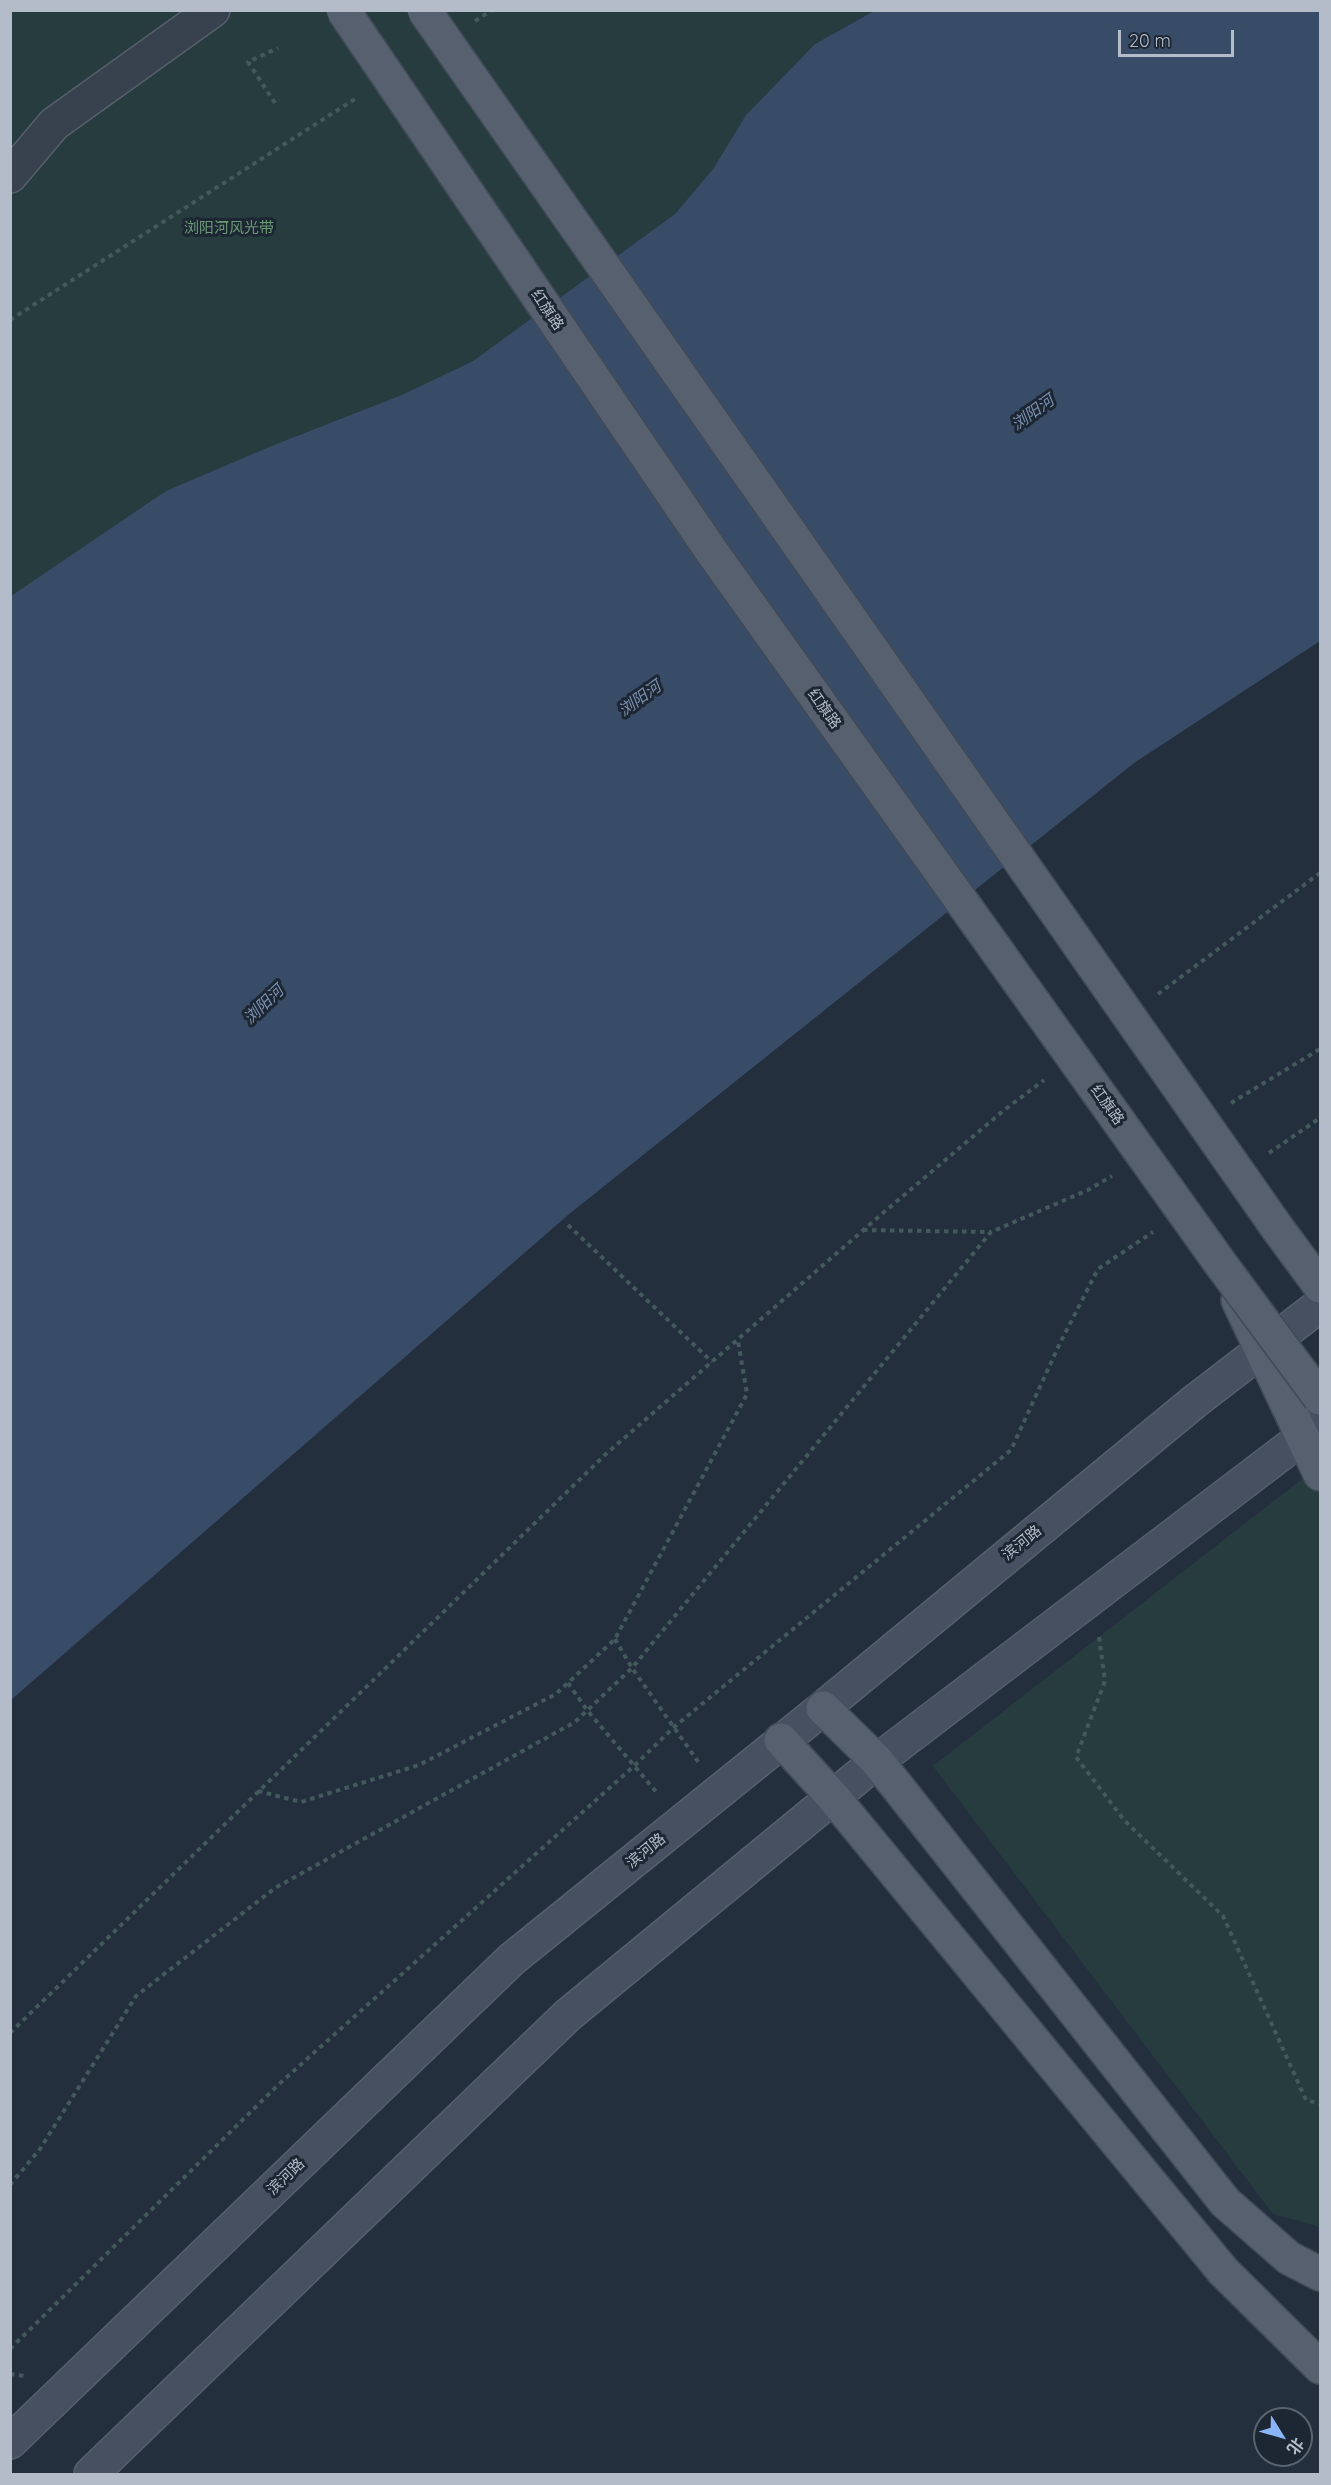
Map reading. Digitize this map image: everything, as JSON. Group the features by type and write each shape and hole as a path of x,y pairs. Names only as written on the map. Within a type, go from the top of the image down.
{"main road":[{"name":"红旗路","path":"343,10 712,552 1220,1263 1320,1398"},
{"path":"424,10 1320,1286"},
{"path":"1278,1229 1320,1275"},
{"path":"1220,1263 1320,1474"},
{"name":"滨河路","path":"10,2442 512,1959 823,1708 1185,1410 1320,1305"},
{"path":"91,2475 567,2015 877,1761 1320,1424"},
{"path":"823,1708 877,1761 1225,2202 1289,2258 1320,2274"},
{"path":"781,1740 833,1797 1223,2271 1320,2367"}],"street":[{"path":"10,176 54,124 213,10"}],"path":[{"path":"472,23 492,10"},
{"path":"274,103 248,62 278,48"},
{"path":"10,320 362,94"},
{"path":"1154,997 1320,873"},
{"path":"1230,1104 1320,1049"},
{"path":"10,2033 607,1453 863,1230 1004,1111 1051,1076"},
{"path":"1263,1158 1320,1118"},
{"path":"863,1230 991,1232 1088,1190 1118,1172"},
{"path":"568,1225 712,1362"},
{"path":"10,2349 277,2086 634,1766 674,1727 1011,1450 1060,1343 1098,1269 1156,1230"},
{"path":"10,2185 40,2149 136,1996 275,1888 575,1722 632,1668 991,1232"},
{"path":"258,1791 301,1802 419,1765 556,1694 615,1640 747,1394 738,1340"},
{"path":"1094,1597 1105,1681 1076,1757 1124,1820 1223,1916 1306,2100 1320,2104"},
{"path":"615,1640 632,1668 719,1791"},
{"path":"568,1683 587,1710 681,1822"}],"green space":[{"name":"浏阳河风光带","path":"11,11 874,11 815,44 746,115 713,169 675,214 473,361 11,596"},
{"path":"1320,1465 1320,2227 1273,2214 933,1766"}],"water":[{"name":"浏阳河","path":"874,11 1320,11 1320,641 1134,763 568,1215 11,1700 11,596 166,491 274,445 402,395 473,361 675,214 713,169 746,115 815,44"}]}
